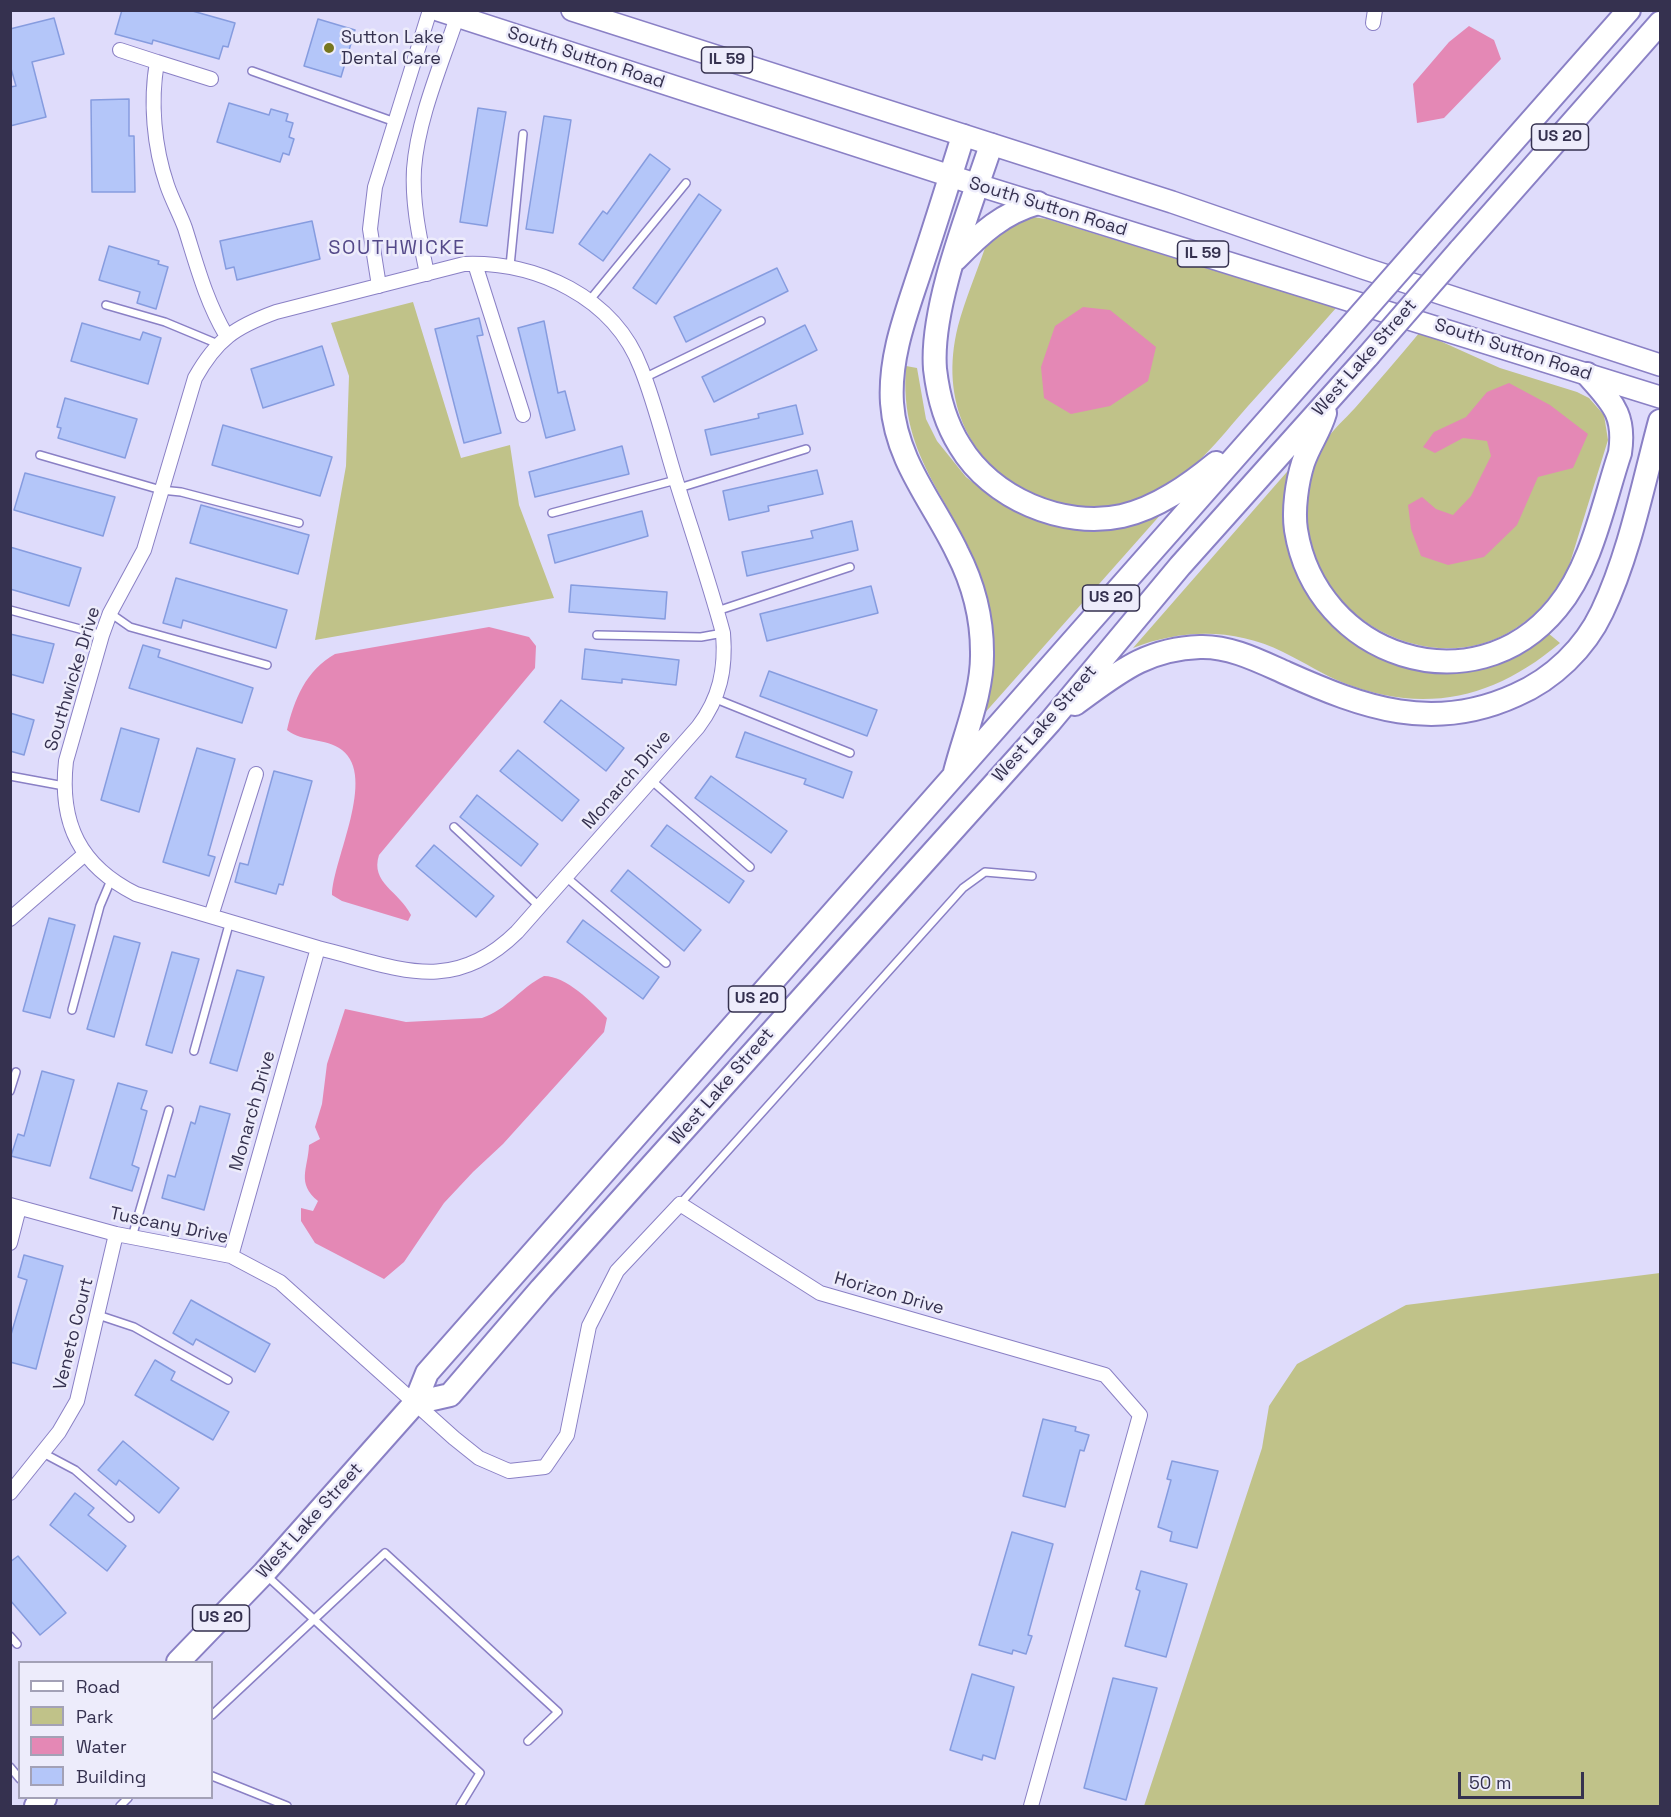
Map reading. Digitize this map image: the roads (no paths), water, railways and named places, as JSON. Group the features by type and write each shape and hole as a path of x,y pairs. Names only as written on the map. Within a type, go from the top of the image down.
{"highway":[{"name":"West Lake Street","path":"179,1661 264,1574 415,1403 427,1373 1629,10"},
{"name":"West Lake Street","path":"415,1403 450,1395 541,1288 1050,722 1180,566 1660,23"},
{"path":"954,776 977,693 982,654 980,624 973,587 957,551 903,455 892,405 892,368 901,330 963,136"},
{"path":"991,145 953,262 937,330 935,368 939,391 960,446 981,473 1011,496 1054,514 1094,518 1121,516 1149,507 1193,482 1268,420"},
{"path":"953,262 988,228 1004,216 1038,203"},
{"path":"1329,399 1322,426 1304,462 1297,494 1296,528 1311,580 1336,615 1356,633 1382,648 1414,658 1442,662 1471,659 1520,642 1542,625 1571,587 1587,554 1620,453 1622,438 1617,410 1587,374"},
{"path":"1050,722 1134,662 1157,653 1202,647 1243,654 1383,710 1445,715 1475,711 1527,690 1558,669 1582,645 1602,613 1618,572 1660,421"}],"main road":[{"name":"South Sutton Road","path":"572,10 1660,365"},
{"name":"South Sutton Road","path":"452,13 978,185 1660,397"}],"street":[{"path":"379,286 370,229 375,187 430,10"},
{"path":"427,274 415,211 414,169 421,129 452,13"},
{"path":"120,50 211,79"},
{"path":"157,62 154,81 154,117 167,185 184,226 222,340"},
{"path":"395,122 421,129"},
{"path":"475,264 523,415"},
{"name":"Monarch Drive","path":"231,1256 318,948 412,971 445,972 483,961 502,947 540,907 698,727 716,699 724,669 723,633 717,611 644,378 630,345 614,324 589,301 545,276 510,266 475,264 427,274"},
{"name":"Southwicke Drive","path":"318,948 136,894 111,880 85,854 71,830 64,786 66,761 102,635 110,613 144,550 195,378 207,356 222,340 247,322 276,312 427,274"},
{"path":"211,916 256,774"},
{"path":"10,919 85,854"},
{"path":"415,1403 479,1458 509,1471 545,1467 567,1435 589,1326 617,1271 680,1203"},
{"name":"Horizon Drive","path":"680,1203 820,1293 1105,1375 1140,1415 1031,1806"},
{"path":"10,1242 15,1206"},
{"name":"Tuscany Drive","path":"15,1206 116,1234 231,1256 280,1282 364,1354 415,1403"},
{"name":"Veneto Court","path":"10,1493 59,1432 77,1401 99,1315 116,1234"}],"lane":[{"path":"252,71 395,122"},
{"path":"510,266 523,134"},
{"path":"589,301 686,183"},
{"path":"106,305 222,340"},
{"path":"644,378 761,321"},
{"path":"552,513 677,484 806,449"},
{"path":"40,455 299,524"},
{"path":"717,611 850,567"},
{"path":"10,610 102,635"},
{"path":"110,613 130,627 267,665"},
{"path":"597,635 701,637 723,633"},
{"path":"716,699 850,753"},
{"path":"10,776 64,786"},
{"path":"651,780 750,867"},
{"path":"454,827 540,907"},
{"path":"680,1203 963,888 985,872 1032,876"},
{"path":"566,877 666,963"},
{"path":"72,1010 100,906 111,880"},
{"path":"194,1051 230,921"},
{"path":"10,1091 16,1072"},
{"path":"132,1237 169,1110"},
{"path":"99,1315 134,1327 228,1380"},
{"path":"43,1453 75,1470 130,1518"},
{"path":"213,1713 385,1553 558,1712 528,1740"},
{"path":"264,1574 480,1773 460,1806"},
{"path":"10,1636 17,1644"},
{"path":"213,1776 287,1806"}],"water":[{"path":"1469,26 1494,40 1501,59 1444,118 1417,123 1413,84 1449,42"},
{"path":"1083,307 1110,310 1156,347 1148,381 1110,406 1071,414 1044,398 1041,367 1055,326"},
{"path":"1509,383 1550,405 1588,434 1573,468 1538,477 1517,525 1484,557 1448,565 1421,556 1411,529 1408,505 1422,497 1436,509 1453,515 1471,496 1491,456 1487,441 1463,438 1435,453 1423,447 1434,432 1466,417 1487,392"},
{"path":"489,627 529,637 536,646 535,668 379,855 377,865 382,880 406,907 411,915 408,921 342,901 332,895 350,819 355,779 352,763 342,750 328,743 300,737 287,730 293,708 303,687 316,668 335,654"},
{"path":"544,976 570,985 594,1005 607,1018 604,1032 503,1144 444,1203 404,1262 384,1279 315,1243 301,1221 301,1208 313,1211 318,1201 307,1188 305,1175 309,1145 320,1139 315,1127 322,1104 327,1064 345,1009 406,1022 482,1018 499,1010"}],"place":[{"name":"Sutton Lake Dental Care","path":"329,48"}],"district":[{"name":"SOUTHWICKE","path":"397,249"}]}
